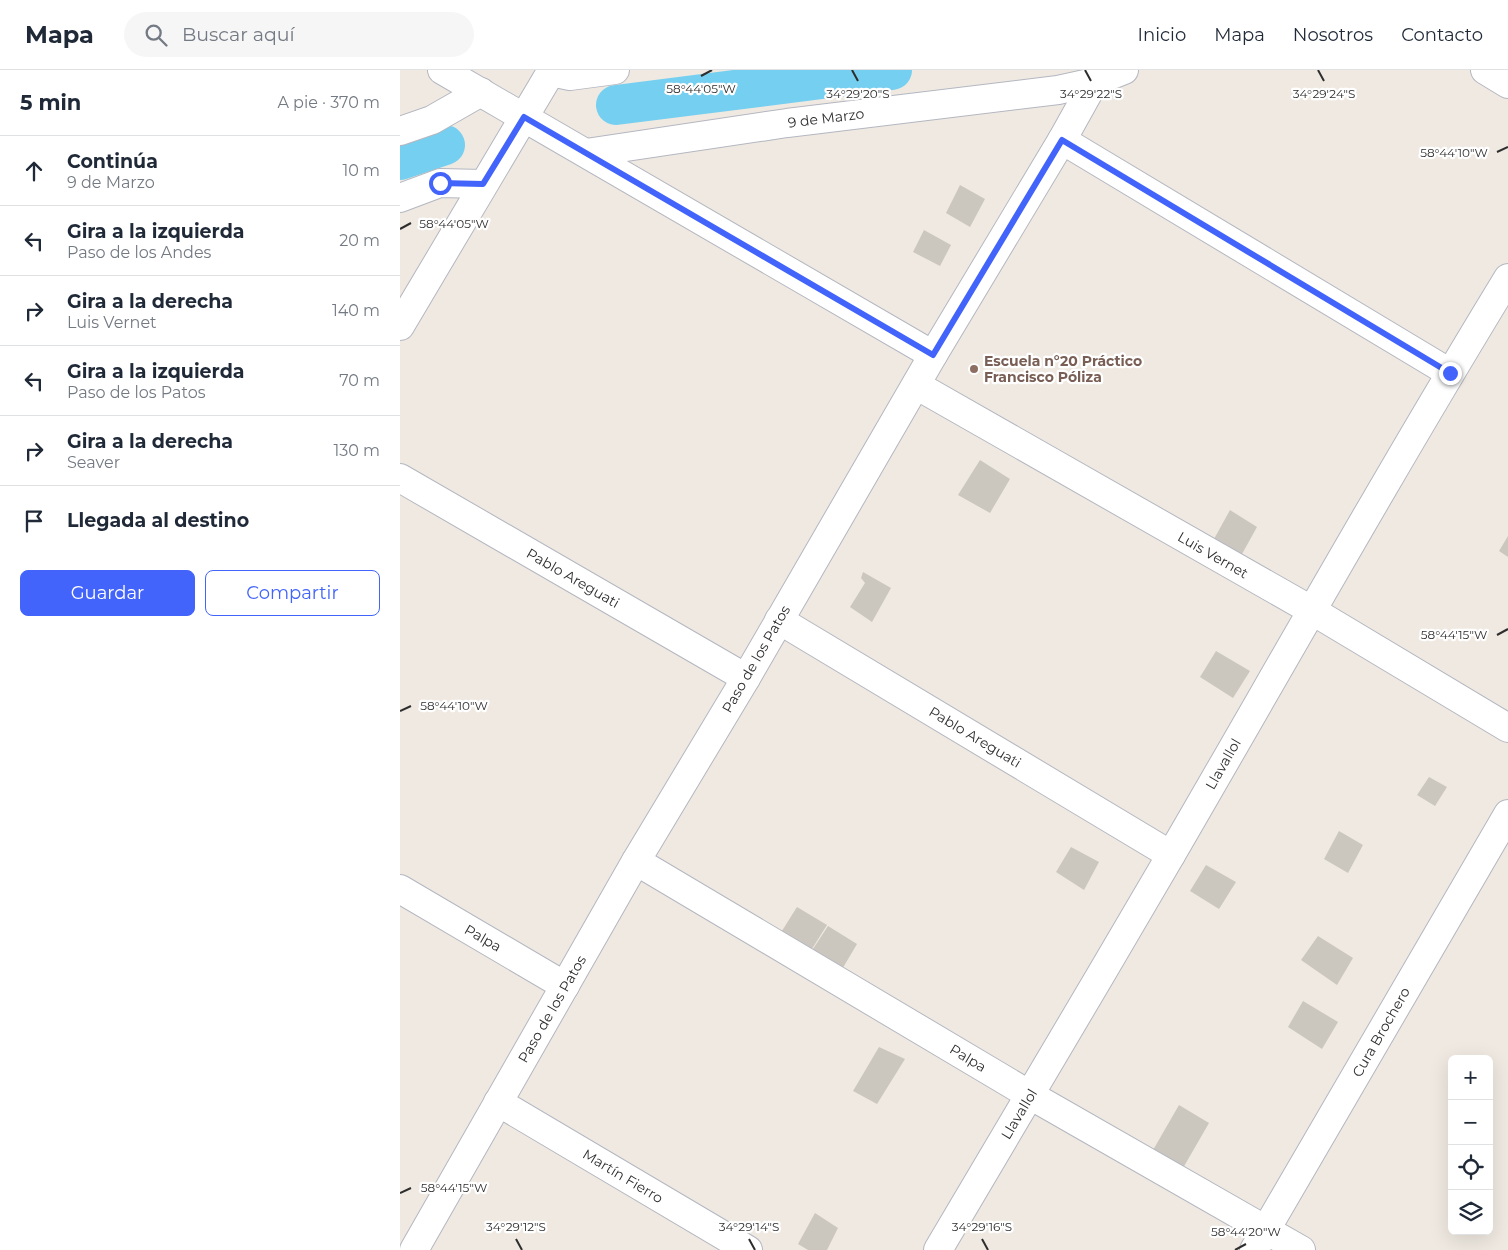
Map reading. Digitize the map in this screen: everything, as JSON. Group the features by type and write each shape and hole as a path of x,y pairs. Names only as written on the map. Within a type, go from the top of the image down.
{"street":[{"path":"442,70 933,355"},
{"path":"400,326 552,71 570,76 615,70"},
{"name":"9 de Marzo","path":"586,153 787,122 1058,90 1097,76 1124,70"},
{"path":"1485,70 1508,84"},
{"name":"Paso de los Patos","path":"414,1250 636,861 746,678 933,355 1062,140 1097,76"},
{"path":"400,131 432,120 481,92"},
{"path":"1062,140 1450,373"},
{"path":"400,198 440,183 483,184"},
{"name":"Llavallol","path":"938,1250 1171,855 1311,610 1508,278"},
{"name":"Luis Vernet","path":"916,385 1311,610 1508,728"},
{"name":"Pablo Areguati","path":"400,478 746,678"},
{"name":"Pablo Areguati","path":"779,620 1171,855"},
{"name":"Cura Brochero","path":"1260,1240 1508,814"},
{"name":"Palpa","path":"636,861 1030,1094 1260,1240 1301,1250"},
{"name":"Palpa","path":"400,890 565,986"},
{"name":"Martín Fierro","path":"498,1102 748,1250"}],"building":[{"path":"960,185 985,199 970,227 946,213"},
{"path":"924,230 951,245 940,266 913,252"},
{"path":"980,460 1010,479 990,513 958,495"},
{"path":"1230,510 1257,527 1242,554 1214,539"},
{"path":"1508,536 1508,557 1499,551"},
{"path":"863,572 891,588 872,622 850,607 865,583 861,578"},
{"path":"1216,651 1250,671 1233,698 1200,677"},
{"path":"1429,777 1447,787 1435,806 1417,795"},
{"path":"1339,831 1363,845 1348,873 1324,859"},
{"path":"1071,847 1099,862 1084,890 1056,872"},
{"path":"1206,865 1236,882 1219,909 1190,891"},
{"path":"797,907 827,925 810,952 780,934"},
{"path":"828,926 857,944 841,971 811,952"},
{"path":"1318,936 1353,958 1337,985 1301,960"},
{"path":"1303,1001 1338,1022 1322,1049 1288,1027"},
{"path":"879,1047 905,1059 877,1104 853,1091"},
{"path":"1179,1105 1209,1123 1179,1175 1149,1157"},
{"path":"815,1213 838,1228 827,1250 808,1250 798,1244"}],"waterway":[{"path":"616,105 892,70"},
{"path":"400,160 445,145"}],"place":[{"name":"Escuela n°20 Práctico Francisco Póliza","path":"974,369"}],"route":[{"path":"440,183 483,184 524,117 933,355 1062,140 1450,373"}]}
